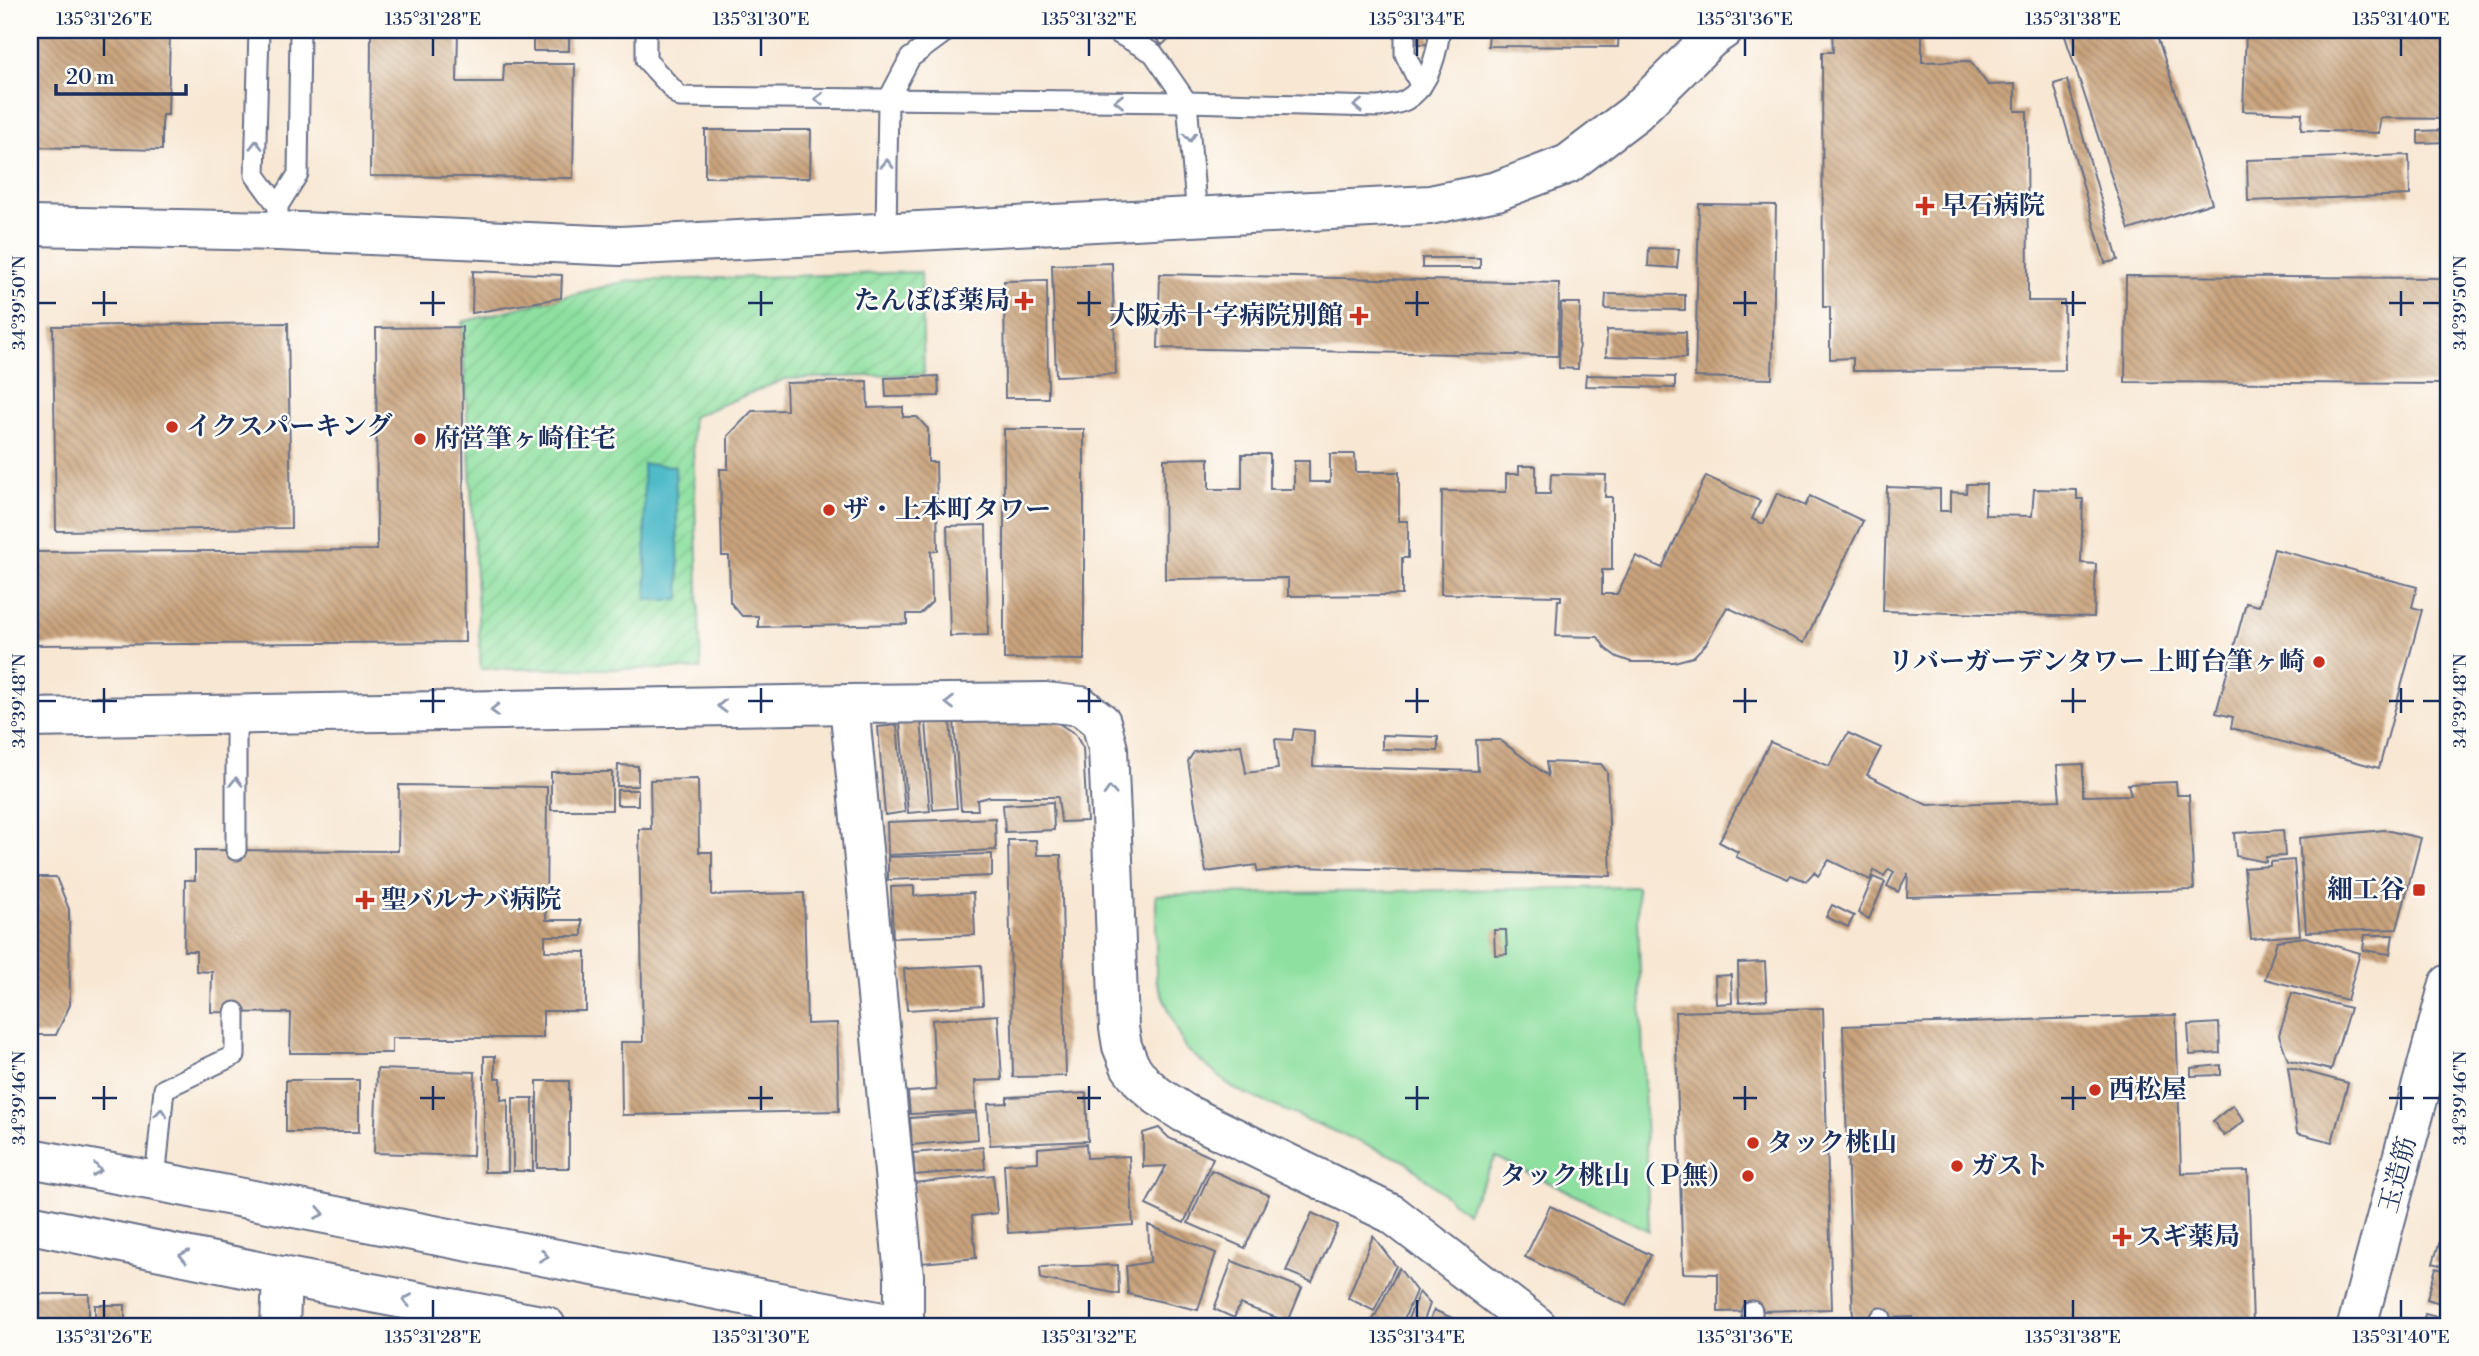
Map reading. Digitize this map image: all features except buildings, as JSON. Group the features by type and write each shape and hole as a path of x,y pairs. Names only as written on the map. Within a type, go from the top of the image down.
{"street":[{"path":"30,226 278,219 620,246 1430,205 1497,191 1568,164 1635,113 1710,39 1723,30"},
{"path":"30,718 849,704 1045,702 1081,706 1101,722 1108,750 1119,1028 1122,1046 1130,1066 1142,1082 1184,1113 1392,1214 1537,1326"},
{"path":"30,1158 903,1326 904,1276 849,704"},
{"name":"玉造筋","path":"2357,1326 2449,984"},
{"path":"30,1224 282,1276 546,1326"},
{"path":"280,1326 282,1276"}],"lane":[{"path":"259,30 255,175 278,219"},
{"path":"278,219 298,174 300,30"},
{"path":"646,30 646,60 680,97 1187,102 1379,107 1406,100 1420,87 1436,54 1440,30"},
{"path":"886,232 888,100 910,58 947,30"},
{"path":"1112,30 1153,53 1187,102 1197,217"},
{"path":"1405,30 1405,54 1420,87"},
{"path":"236,715 236,850"},
{"path":"155,1181 164,1089 235,1055 235,1012"}],"green space":[{"path":"921,272 924,374 785,379 692,417 701,669 481,669 462,322 627,281"},
{"path":"1637,887 1649,1231 1496,1157 1466,1213 1405,1161 1234,1089 1185,1048 1156,980 1156,895"}],"water":[{"path":"643,464 675,466 680,600 647,600"}],"place":[{"name":"早石病院","path":"1925,206"},
{"name":"たんぽぽ薬局","path":"1024,301"},
{"name":"大阪赤十字病院別館","path":"1359,316"},
{"name":"イクスパーキング","path":"172,427"},
{"name":"府営筆ヶ崎住宅","path":"420,439"},
{"name":"ザ・上本町タワー","path":"829,510"},
{"name":"リバーガーデンタワー 上町台筆ヶ崎","path":"2319,662"},
{"name":"細工谷","path":"2419,890"},
{"name":"聖バルナバ病院","path":"365,900"},
{"name":"西松屋","path":"2095,1090"},
{"name":"タック桃山","path":"1753,1143"},
{"name":"ガスト","path":"1957,1166"},
{"name":"タック桃山（Ｐ無）","path":"1748,1176"},
{"name":"スギ薬局","path":"2122,1237"}]}
